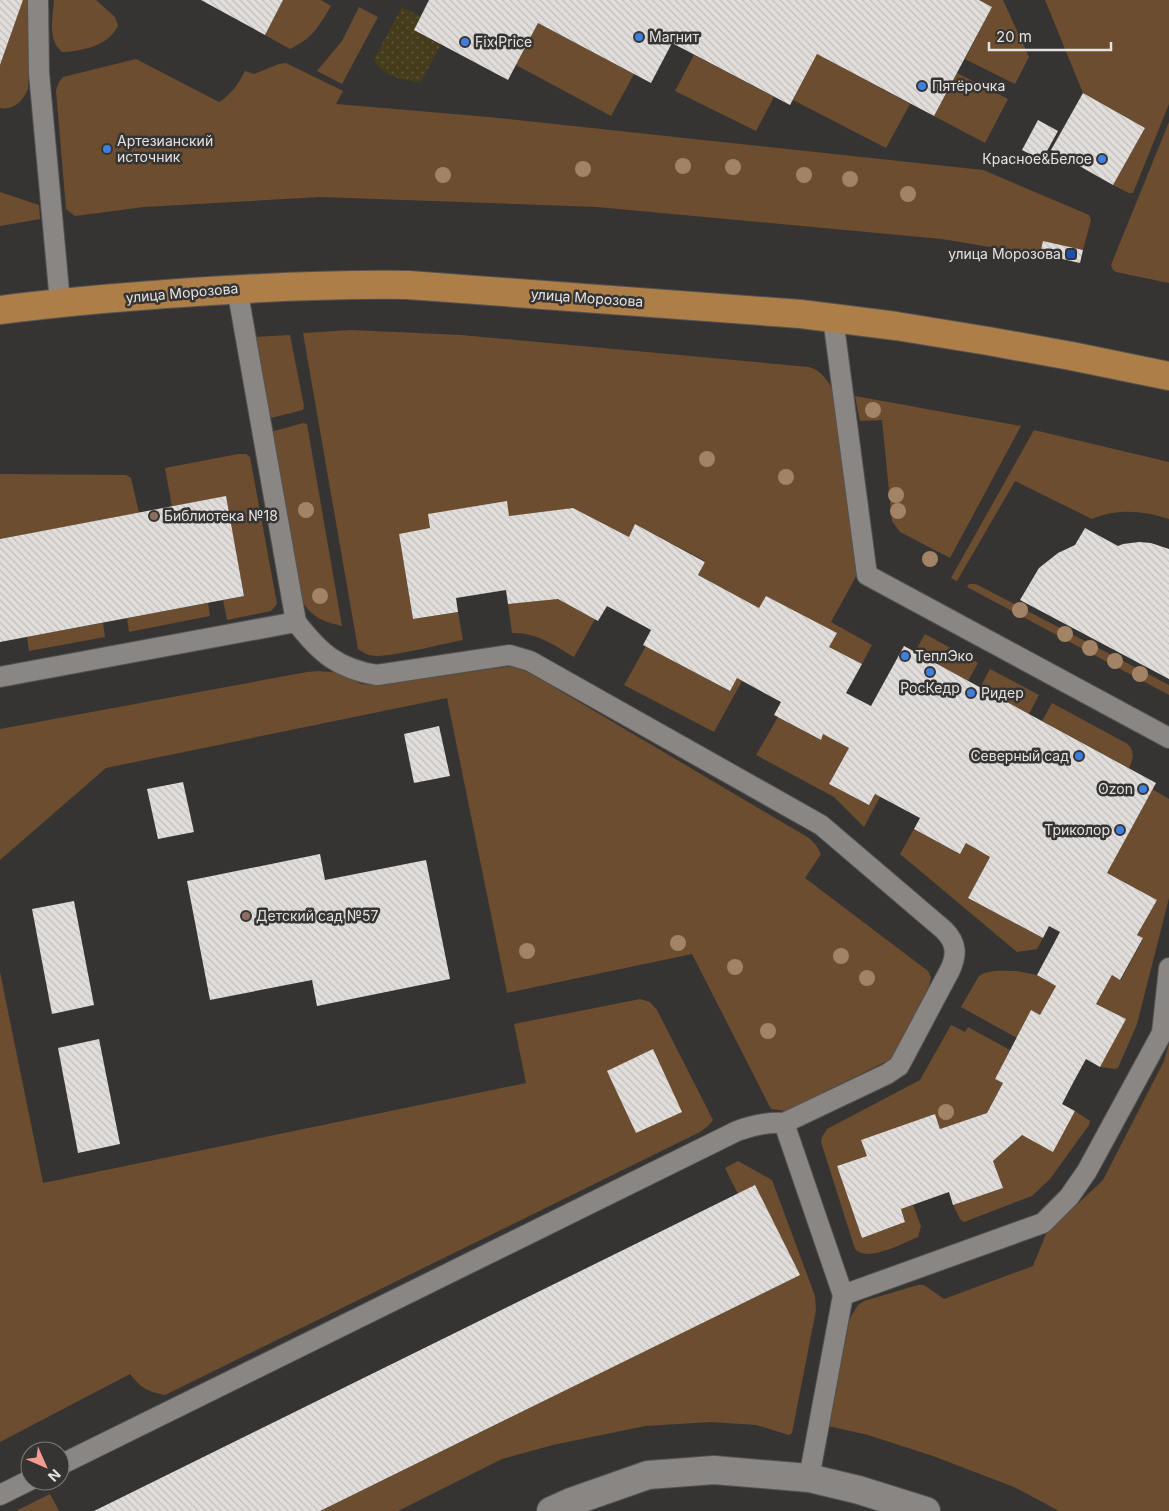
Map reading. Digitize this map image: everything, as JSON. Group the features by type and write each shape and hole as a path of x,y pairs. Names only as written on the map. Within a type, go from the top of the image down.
{"main road":[{"name":"улица Морозова","path":"0,310 60,302 237,288 339,284 408,285 802,314 896,326 988,341 1080,357 1169,376"}],"street":[{"path":"551,1511 648,1475 714,1470 809,1478 864,1501 926,1511"}],"lane":[{"path":"38,0 39,73 60,302"},
{"path":"70,1460 737,1131 772,1122 784,1123 887,1074 899,1066 955,960 954,945 947,933 821,825 530,661 510,655 378,675 347,668 331,659 316,646 296,622 237,288"},
{"path":"833,318 867,574 1169,738"},
{"path":"0,677 296,622"},
{"path":"843,1295 1042,1223 1056,1210 1087,1171 1162,1034 1169,968"},
{"path":"784,1123 843,1295 809,1478"},
{"path":"0,1495 20,1485"}],"shaded area":[{"path":"23,0 33,0 28,89 17,104 10,108 0,108 0,65"},
{"path":"54,0 96,0 115,17 118,26 114,33 101,43 86,49 62,52 57,47 53,35"},
{"path":"283,0 321,0 331,6 310,36 290,49 265,35"},
{"path":"979,0 1003,0 1029,57 1015,84 965,59 992,7"},
{"path":"1045,0 1169,0 1169,104 1133,193 1113,185 1145,128 1083,93"},
{"path":"359,7 378,17 342,84 317,71 342,41"},
{"path":"538,23 634,74 611,116 516,65"},
{"path":"817,54 910,104 886,148 793,100"},
{"path":"694,55 774,97 756,131 675,91"},
{"path":"136,59 219,102 228,96 245,71 254,74 286,63 343,91 336,104 489,117 983,170 1089,215 1091,220 1083,250 1043,241 1040,254 1031,254 942,239 597,207 320,197 144,207 75,216 66,209 56,90 59,82 63,77"},
{"path":"957,73 1008,99 985,143 934,116"},
{"path":"1169,122 1169,283 1116,272 1111,265"},
{"path":"0,192 39,205 40,219 0,226"},
{"path":"351,330 461,335 809,367 818,371 827,380 834,392 858,573 831,622 872,645 862,664 829,647 836,633 766,596 759,608 698,575 705,561 635,524 629,537 573,508 509,516 399,534 413,619 458,612 463,640 376,656 366,654 358,649 303,333"},
{"path":"290,335 304,406 303,410 271,418 268,417 254,337"},
{"path":"855,396 1021,426 950,558 900,532 892,521 882,420 860,421"},
{"path":"303,423 307,424 342,626 320,619 311,613 303,603 271,432"},
{"path":"1034,430 1169,462 1169,519 1150,514 1121,512 1092,519 1015,481 957,581 951,578"},
{"path":"246,454 250,457 277,604 271,611 227,620 223,600 244,596 226,497 172,507 165,468"},
{"path":"0,474 126,475 131,478 139,513 0,539"},
{"path":"969,584 976,584 1169,685 1169,695 967,587"},
{"path":"558,599 595,619 574,657 537,637 512,633 508,604"},
{"path":"208,603 210,616 129,632 127,618"},
{"path":"103,623 105,637 29,651 27,637"},
{"path":"925,634 978,663 968,681 915,652"},
{"path":"646,646 729,691 737,678 742,681 714,732 624,685"},
{"path":"511,666 530,673 809,838 816,845 821,854 805,878 928,971 931,977 929,986 894,1055 889,1060 786,1111 771,1109 692,954 507,993 447,698 106,768 0,860 0,729 307,672 340,673 361,684 381,685"},
{"path":"990,669 1039,695 1029,714 980,688"},
{"path":"1052,703 1126,743 1131,748 1133,754 1129,768 1042,721"},
{"path":"778,717 820,740 823,734 849,748 829,784 869,805 875,794 880,797 864,827 834,797 756,755"},
{"path":"1152,789 1169,799 1169,898 1137,1024 1118,1068 1100,1067 1125,1019 1096,1004 1112,975 1121,980 1143,939 1137,935 1157,900 1107,873"},
{"path":"914,829 960,854 966,843 990,857 968,898 1043,938 1037,949 1017,952 900,854"},
{"path":"992,971 1017,971 1037,975 1056,986 1040,1015 1017,1038 961,1007 979,976"},
{"path":"0,972 43,1183 526,1083 514,1024 640,999 650,1002 657,1010 713,1120 700,1132 165,1395 145,1389 130,1374 0,1442"},
{"path":"951,1025 965,1032 968,1027 1010,1050 995,1079 1003,1083 987,1113 940,1129 935,1114 867,1156 837,1166 862,1238 905,1222 901,1209 913,1205 921,1226 918,1237 876,1253 861,1253 855,1249 821,1142 822,1137 827,1129 920,1080"},
{"path":"1169,1044 1169,1511 1059,1511 1014,1487 933,1456 868,1435 828,1426 850,1318 858,1305 864,1301 918,1285 924,1285 944,1299 1033,1266 1046,1234 1103,1180 1164,1061"},
{"path":"1075,1111 1090,1121 1089,1125 1050,1179 1032,1196 964,1222 960,1219 953,1205 1002,1188 993,1161 1022,1135 1053,1151"},
{"path":"738,1161 772,1180 815,1296 816,1310 792,1433 789,1435 756,1425 711,1422 645,1426 553,1445 502,1459 398,1511 320,1511 799,1275 755,1186 738,1194 725,1168"},
{"path":"50,1494 59,1511 16,1511"}],"sand":[{"path":"402,7 421,17 414,30 441,45 420,83 394,76 382,70 374,59"}],"building":[{"path":"0,0 23,0 0,65"},
{"path":"201,0 283,0 265,35"},
{"path":"429,0 979,0 992,7 934,116 817,54 790,105 672,43 651,83 538,23 508,80 414,30"},
{"path":"1083,93 1145,128 1113,185 1051,150"},
{"path":"1038,120 1058,131 1042,160 1022,150"},
{"path":"1043,241 1083,250 1080,263 1040,254"},
{"path":"226,496 244,596 0,642 0,539"},
{"path":"507,501 509,516 573,508 629,537 635,524 705,562 698,575 759,608 766,596 837,633 829,647 862,664 846,693 871,706 904,646 1156,783 1107,873 1157,900 1137,935 1143,938 1120,980 1112,975 1096,1004 1126,1019 1100,1067 1086,1059 1062,1104 1075,1111 1053,1152 1022,1135 993,1161 1003,1188 953,1205 949,1192 901,1209 905,1222 862,1238 837,1166 867,1156 861,1140 935,1114 940,1129 987,1113 1003,1083 995,1079 1031,1010 1040,1015 1056,986 1037,975 1060,932 1049,926 1043,938 968,898 990,857 966,843 960,854 914,829 920,818 875,794 869,805 829,784 849,748 823,734 821,740 774,715 781,702 737,678 730,691 643,645 651,630 607,606 598,621 558,599 508,604 506,590 456,598 458,612 413,619 399,534 430,528 428,514"},
{"path":"1085,528 1118,546 1139,542 1151,543 1169,549 1169,679 1020,600 1039,568 1058,553 1075,545"},
{"path":"439,726 450,776 414,783 404,734"},
{"path":"183,782 194,832 158,839 147,789"},
{"path":"320,854 325,880 426,860 450,979 317,1006 312,980 210,1000 187,881"},
{"path":"74,901 94,1005 52,1014 32,909"},
{"path":"99,1039 120,1144 78,1153 58,1048"},
{"path":"653,1049 682,1112 636,1133 607,1071"},
{"path":"755,1185 800,1275 320,1511 94,1511"}],"place":[{"name":"Магнит","path":"639,37"},
{"name":"Fix Price","path":"465,42"},
{"name":"Пятёрочка","path":"922,86"},
{"name":"Артезианский источник","path":"107,149"},
{"name":"Красное&Белое","path":"1102,159"},
{"name":"улица Морозова","path":"1071,254"},
{"name":"Библиотека №18","path":"154,516"},
{"name":"ТеплЭко","path":"905,656"},
{"name":"РосКедр","path":"930,672"},
{"name":"Ридер","path":"971,693"},
{"name":"Северный сад","path":"1079,756"},
{"name":"Ozon","path":"1143,789"},
{"name":"Триколор","path":"1120,830"},
{"name":"Детский сад №57","path":"246,916"}]}
